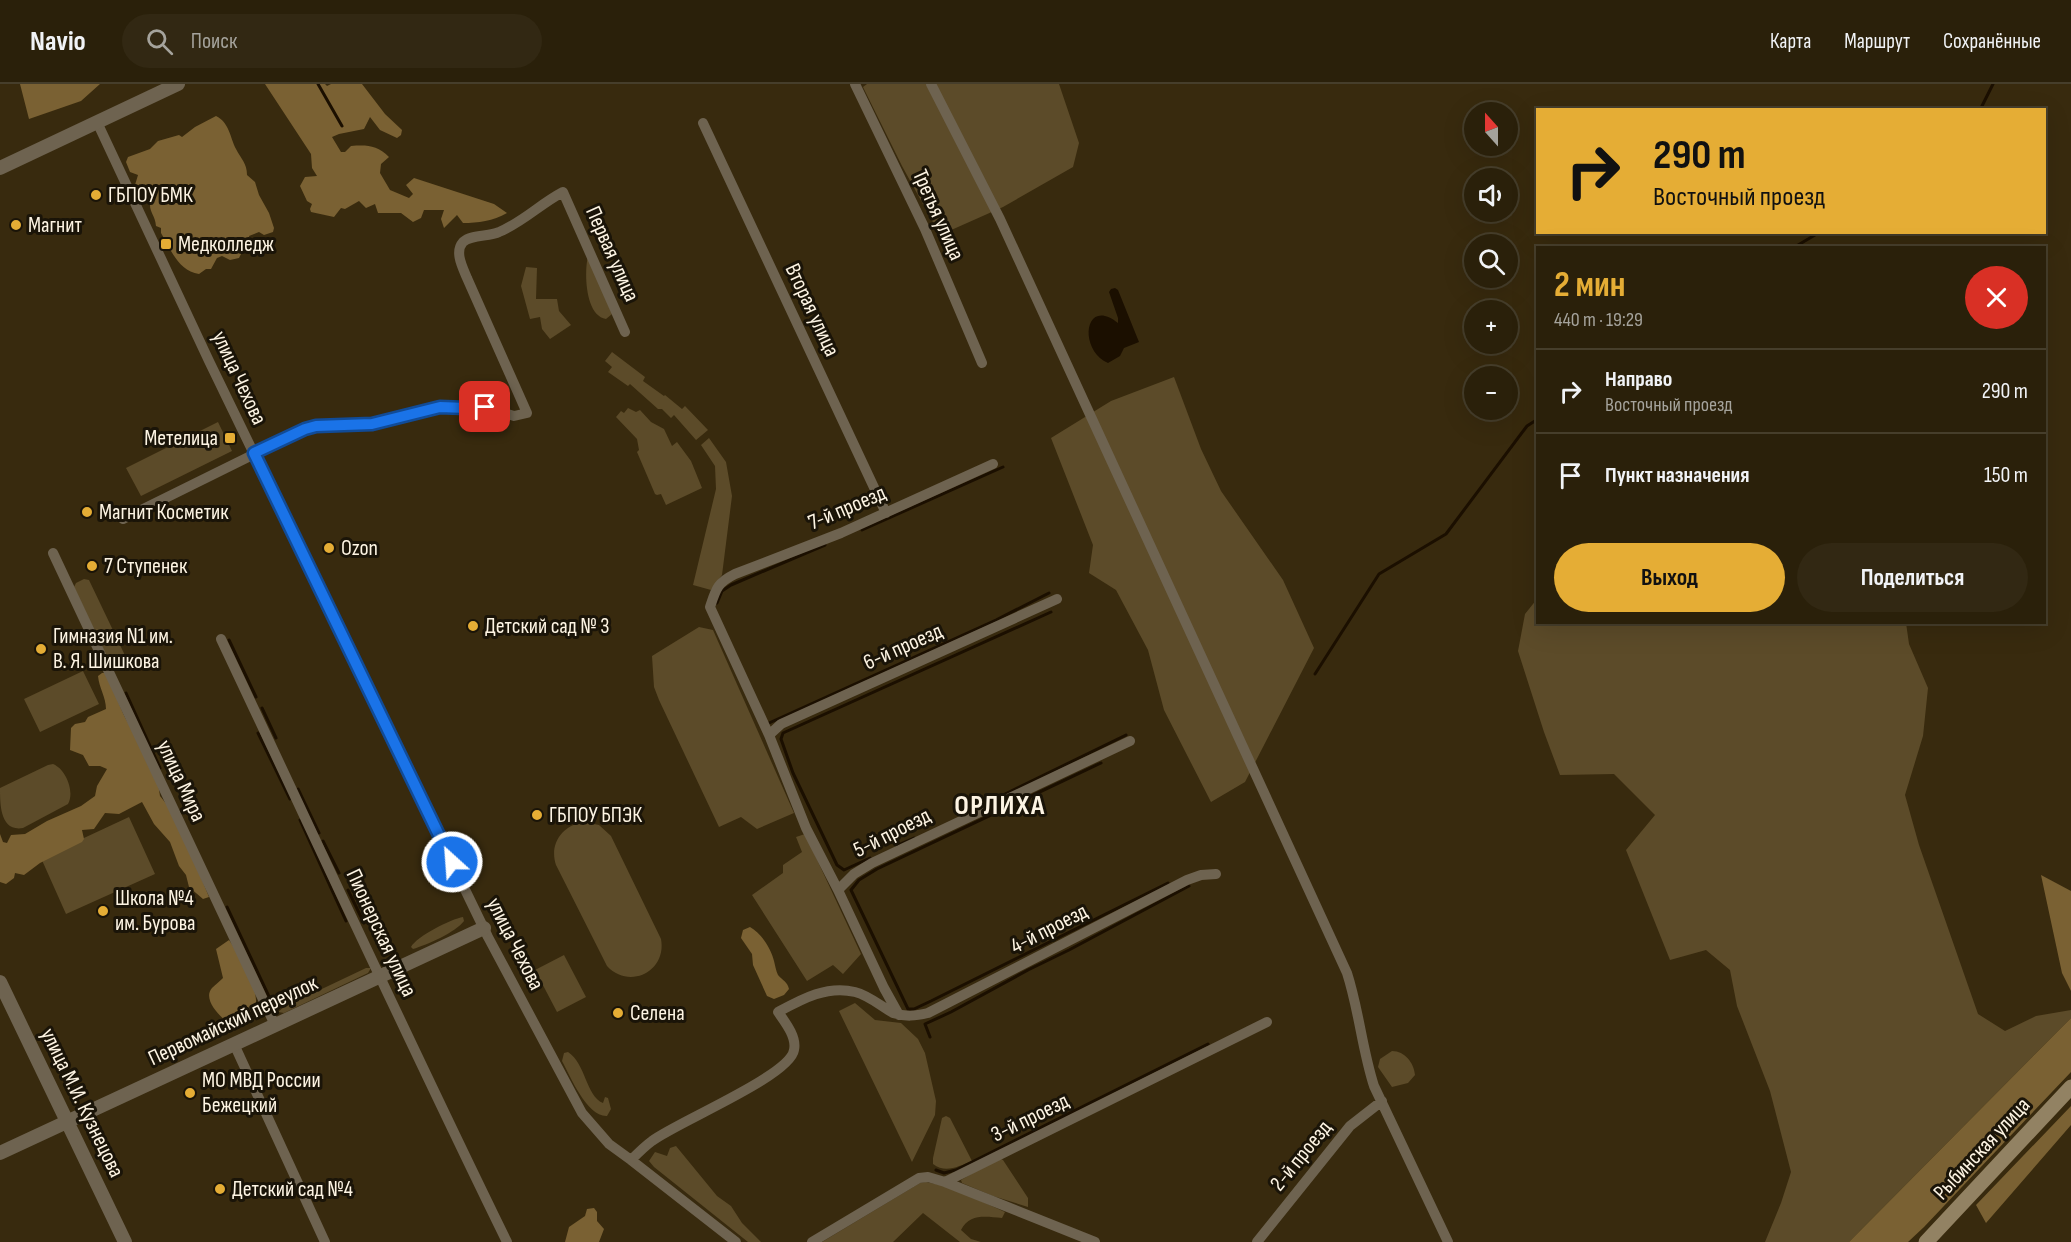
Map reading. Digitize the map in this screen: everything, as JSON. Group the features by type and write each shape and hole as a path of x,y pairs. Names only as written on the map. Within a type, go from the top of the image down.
{"main road":[{"name":"Рыбинская улица","path":"1926,1242 2071,1087"}],"street":[{"path":"0,168 178,84"},
{"name":"Третья улица","path":"855,84 925,228 982,363"},
{"path":"931,84 1000,219 1347,973 1354,995 1368,1066 1448,1242"},
{"name":"улица Чехова","path":"97,122 484,928 582,1113 601,1138 736,1242"},
{"name":"Вторая улица","path":"704,123 886,513"},
{"name":"Первая улица","path":"254,453 316,426 372,424 440,407 485,407 514,416 527,413 467,278 460,260 460,249 464,242 472,238 497,234 519,222 548,200 563,192 625,332"},
{"path":"123,519 254,453"},
{"name":"7-й проезд","path":"769,735 710,607 716,587 735,574 841,533 993,464"},
{"name":"улица Мира","path":"53,553 275,1025"},
{"name":"6-й проезд","path":"769,735 781,724 1057,599"},
{"name":"Пионерская улица","path":"221,639 423,1072 507,1242"},
{"path":"769,735 807,828 899,1015"},
{"name":"5-й проезд","path":"838,890 854,874 872,863 1130,741"},
{"name":"4-й проезд","path":"899,1015 912,1017 928,1012 1187,880 1201,875 1216,874"},
{"name":"Первомайский переулок","path":"0,1153 484,928"},
{"name":"улица М.И. Кузнецова","path":"0,982 125,1242"},
{"path":"632,1160 652,1140 740,1093 789,1061 795,1051 794,1042 778,1012 832,989 857,992 899,1015"},
{"name":"3-й проезд","path":"945,1182 1267,1022"},
{"path":"234,1044 325,1242"},
{"name":"2-й проезд","path":"1257,1242 1350,1126 1382,1101"},
{"path":"812,1242 919,1178 928,1177 1095,1242"}],"shaded area":[{"path":"20,84 100,84 81,101 29,119"},
{"path":"265,84 325,84 327,86 362,84 385,114 402,130 401,135 397,138 380,130 370,117 364,129 332,137 341,152 345,152 351,146 367,146 380,150 389,157 381,164 380,173 390,190 409,198 413,194 406,185 414,178 494,204 507,213 491,220 469,223 463,223 457,215 444,228 441,219 444,210 424,210 421,218 413,222 401,213 378,213 375,204 366,208 359,201 345,209 341,208 334,217 311,212 312,204 307,201 300,186 305,177 317,176 312,168 311,154"},
{"path":"867,84 1059,84 1079,143 1073,167 1003,207 940,235 902,166 863,87"},
{"path":"216,116 224,122 245,164 247,175 255,182 274,228 273,232 264,235 259,232 249,236 251,245 243,250 239,258 230,260 222,256 217,258 211,269 206,269 199,274 185,268 171,252 161,233 161,228 156,226 150,205 144,201 141,189 135,185 138,175 130,172 126,162 128,157 150,149 158,141 179,135 182,137"},
{"path":"588,256 612,314 606,319 599,316 590,302 586,282"},
{"path":"526,267 537,268 536,299 557,299 559,311 571,325 550,339 542,329 540,317 530,319 521,286"},
{"path":"1115,288 1118,290 1139,342 1124,348 1120,356 1108,363 1098,356 1092,347 1089,328 1092,320 1098,316 1107,316 1118,323 1109,292"},
{"path":"612,352 645,377 643,381 682,409 685,406 708,430 696,440 674,415 671,418 630,384 628,386 608,372 612,367 605,361"},
{"path":"1174,377 1201,449 1221,491 1283,580 1314,648 1245,782 1211,802 1164,710 1148,650 1116,590 1089,573 1093,545 1051,438 1111,401"},
{"path":"628,408 636,412 640,410 651,422 664,429 672,446 677,442 691,461 702,488 666,505 661,494 655,494 637,452 639,450 637,439 616,417"},
{"path":"218,422 232,451 141,496 126,468"},
{"path":"709,438 726,462 732,496 722,575 711,590 693,585 716,489 715,466 701,445"},
{"path":"84,579 89,580 131,668 116,668 110,664 74,587 76,583"},
{"path":"1536,600 1536,624 1906,624 1909,644 1928,688 1923,736 1905,795 1919,845 1978,1014 2005,1031 2036,1016 2071,1010 2071,1018 1849,1242 1765,1242 1791,1172 1770,1091 1737,1006 1730,970 1706,950 1670,960 1626,850 1655,815 1614,774 1560,775 1518,651 1525,614"},
{"path":"699,627 713,630 794,813 757,829 741,817 719,827 654,687 652,656"},
{"path":"83,671 99,704 40,732 24,699"},
{"path":"107,673 124,715 158,783 160,796 176,816 209,897 203,899 189,887 186,875 179,866 170,842 154,824 142,802 119,814 105,813 94,829 82,830 84,839 82,842 40,863 24,875 15,873 14,878 6,884 0,882 0,834 3,842 7,843 11,835 25,834 81,806 95,796 97,786 107,769 100,766 89,766 83,755 70,750 71,728 106,709 98,676"},
{"path":"53,764 62,771 68,781 70,799 68,804 23,828 10,826 3,816 0,788"},
{"path":"129,817 155,874 66,914 41,858"},
{"path":"583,822 599,825 611,836 661,939 658,961 644,974 626,977 607,966 556,865 554,850 559,837 569,827"},
{"path":"805,834 861,954 843,974 833,965 807,981 752,895 783,873 783,865 802,852 796,837"},
{"path":"2041,875 2071,891 2071,991 2062,973"},
{"path":"463,917 464,921 448,934 419,947 413,949 411,947 435,929"},
{"path":"750,927 762,937 771,951 778,975 789,989 784,995 774,999 767,996 753,965 752,954 741,938 743,930"},
{"path":"229,940 249,974 256,1003 255,1011 225,1020 215,1010 209,996 212,988 223,978 216,949"},
{"path":"564,955 586,997 557,1012 535,970"},
{"path":"366,968 371,968 368,973 284,1013 278,1012 284,1007"},
{"path":"855,1003 875,1020 901,1023 918,1039 925,1053 936,1101 935,1115 912,1162 839,1011"},
{"path":"2071,1018 2071,1072 1924,1227 1908,1242 1849,1242"},
{"path":"1392,1051 1408,1058 1415,1075 1408,1083 1392,1087 1378,1067 1380,1059"},
{"path":"568,1052 579,1064 597,1099 603,1103 605,1097 608,1098 611,1109 607,1116 600,1115 593,1110 574,1085 562,1061 564,1053"},
{"path":"2071,1106 2071,1125 1986,1223 1976,1205"},
{"path":"946,1116 950,1118 972,1161 948,1169 933,1164 942,1118"},
{"path":"676,1146 717,1196 731,1206 742,1223 761,1242 748,1242 649,1161 655,1152 667,1156 670,1148"},
{"path":"999,1158 1003,1160 1028,1198 1028,1207 962,1183 961,1180"},
{"path":"920,1183 950,1187 1005,1212 1002,1218 974,1218 961,1230 971,1239 981,1242 960,1242 923,1213 893,1242 822,1242"},
{"path":"594,1208 597,1212 597,1221 604,1229 599,1242 565,1242 569,1227 585,1216 587,1209"}],"waterway":[{"path":"318,84 342,126"},
{"path":"1981,108 1993,84"},
{"path":"1796,246 1817,234"},
{"path":"1315,674 1379,574 1446,534 1527,426 1536,420"},
{"path":"862,530 1003,467"},
{"path":"717,603 722,591 731,585 825,545"},
{"path":"769,723 996,620 1049,593"},
{"path":"870,858 844,870 837,865 793,773 781,739 783,733 1051,612"},
{"path":"229,640 256,697"},
{"path":"126,693 160,768"},
{"path":"262,708 276,738"},
{"path":"258,733 290,799"},
{"path":"993,800 1126,735"},
{"path":"1101,763 877,869 859,880 851,890 908,1009 914,1009 931,1001 1168,883"},
{"path":"298,789 319,833"},
{"path":"300,820 346,921"},
{"path":"898,845 914,838"},
{"path":"323,841 339,873"},
{"path":"930,1037 925,1024 1189,886"},
{"path":"348,890 364,923"},
{"path":"227,907 272,1003"},
{"path":"936,1170 944,1173 956,1170 1208,1044"}],"place":[{"name":"ГБПОУ БМК","path":"96,195"},
{"name":"Магнит","path":"16,225"},
{"name":"Медколледж","path":"166,244"},
{"name":"Метелица","path":"230,438"},
{"name":"Магнит Косметик","path":"87,512"},
{"name":"Ozon","path":"329,548"},
{"name":"7 Ступенек","path":"92,566"},
{"name":"Детский сад № 3","path":"473,626"},
{"name":"Гимназия N1 им. В. Я. Шишкова","path":"41,649"},
{"name":"ГБПОУ БПЭК","path":"537,815"},
{"name":"Школа №4 им. Бурова","path":"103,911"},
{"name":"Селена","path":"618,1013"},
{"name":"МО МВД России Бежецкий","path":"190,1093"},
{"name":"Детский сад №4","path":"220,1189"}],"district":[{"name":"ОРЛИХА","path":"1000,805"}],"route":[{"path":"452,862 254,453 316,426 372,424 440,407 485,407"}]}
